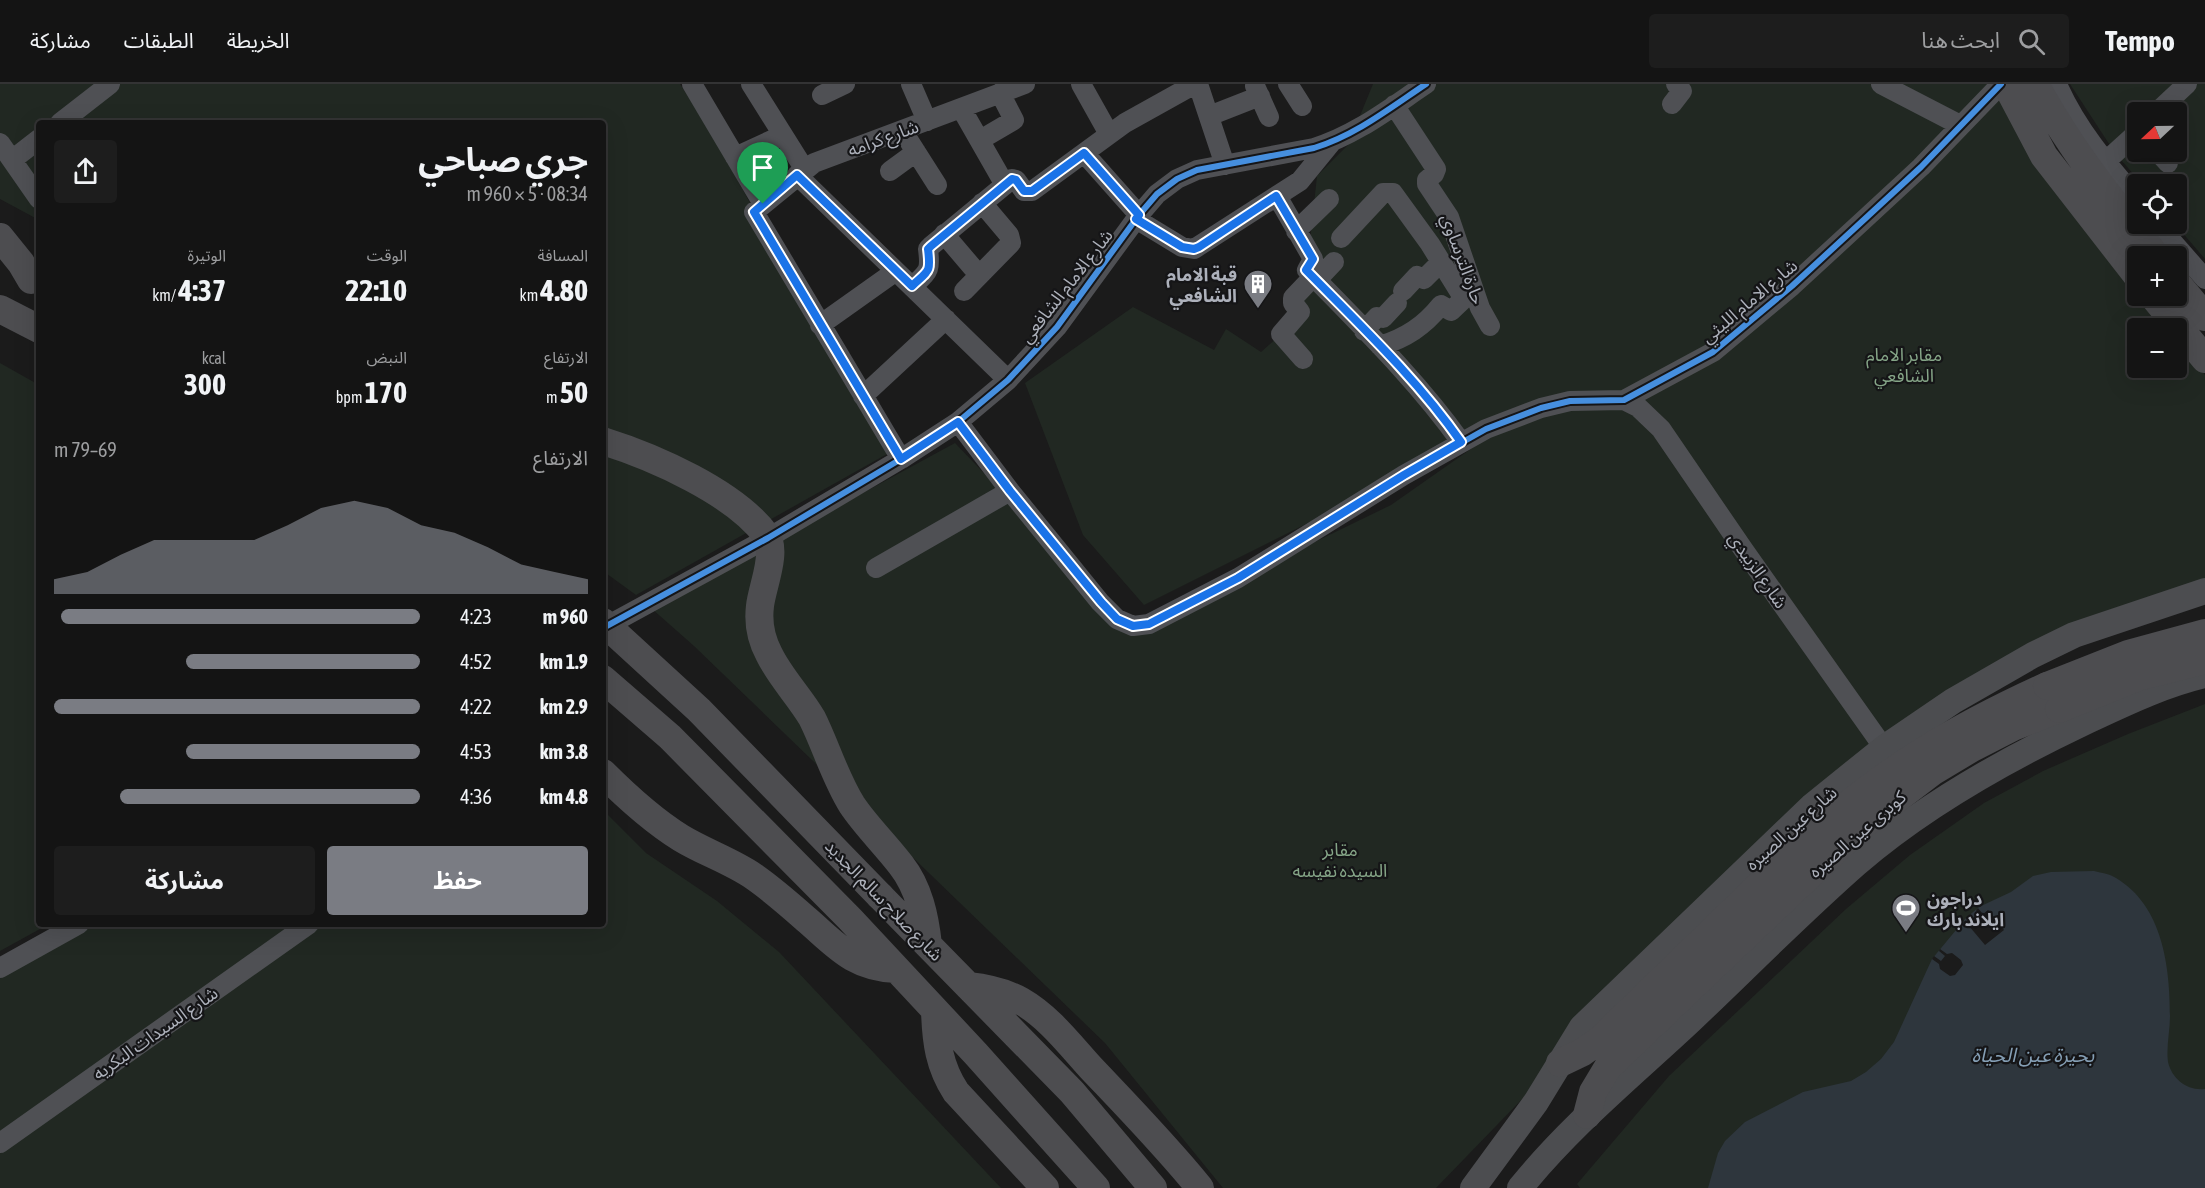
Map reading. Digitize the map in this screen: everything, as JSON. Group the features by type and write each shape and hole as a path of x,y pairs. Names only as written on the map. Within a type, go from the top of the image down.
{"highway":[{"path":"2002,84 2044,156 2127,263"},
{"path":"2035,84 2053,117 2091,175 2148,246"},
{"path":"0,237 35,282"},
{"path":"0,264 35,282"},
{"path":"2187,295 2205,317"},
{"path":"2161,306 2205,359"},
{"path":"0,309 21,328"},
{"path":"606,442 657,462 705,487 749,515 768,538 769,560 759,610 763,641 774,664 811,718 839,781 853,806 909,878 922,910 928,945"},
{"name":"شارع صلاح سالم الجديد","path":"606,625 699,710 1072,1092 1153,1188"},
{"name":"كوبرى عين الصيره","path":"1560,1063 1583,1052 1601,1039 1807,839 1838,811 1899,766 1957,730 2047,686 2128,654 2205,633"},
{"name":"كوبرى عين الصيره","path":"1587,1115 1599,1079 1618,1057 1826,858 1898,797 1932,772 2013,727 2138,677 2205,660"},
{"name":"شارع صلاح سالم الجديد","path":"606,682 670,737 850,919 976,1054 1096,1188"},
{"path":"606,776 630,800 664,826 699,848 752,875 849,956 872,966 896,969"},
{"path":"968,986 1009,995 1034,1009 1160,1142 1200,1188"},
{"path":"935,1011 938,1056 948,1080 956,1092 1045,1188"}],"main road":[{"name":"شارع عين الصيره","path":"1473,1188 1536,1102 1582,1027 1812,806 1884,748 1953,701 2032,655 2074,635 2205,591"},
{"path":"2074,635 2073,654 2077,672 2087,689 2101,702 2117,707"},
{"path":"1520,1188 1546,1156 1587,1115 1857,863 1937,804 2028,751 2117,707 2157,690 2205,675"}],"street":[{"path":"64,120 110,84"},
{"path":"692,84 735,158 758,208 820,325 901,459"},
{"path":"751,84 783,135 801,172 896,271 1008,380"},
{"path":"822,95 845,84"},
{"path":"911,84 927,121"},
{"name":"شارع كرامه","path":"758,208 814,163 1025,84"},
{"path":"1081,84 1109,134"},
{"path":"912,286 929,271 931,266 928,249 982,202 1014,178 1024,191 1032,191 1125,123 1196,84 1225,165"},
{"path":"1288,84 1302,106"},
{"name":"شارع الامام الشافعي","path":"606,626 768,538 901,459 958,422 1008,380 1057,327 1138,217 1157,194 1178,179 1197,170 1331,143 1346,136 1426,84"},
{"path":"1672,104 1682,94 1676,84"},
{"path":"1881,84 1960,125"},
{"path":"2002,84 2028,140 2061,192 2127,273"},
{"name":"شارع الامام الليثي","path":"958,422 1010,491 1117,619 1133,626 1149,624 1238,578 1404,475 1496,425 1541,408 1570,401 1624,400 1713,352 1792,286 1869,216 1921,167 2002,84"},
{"path":"2057,84 2075,119 2105,162 2127,187"},
{"path":"2168,102 2187,84"},
{"path":"1209,116 1257,88 1269,117"},
{"path":"980,140 1014,120 1000,93"},
{"name":"حارة الترساوي","path":"1394,105 1436,169 1427,180 1427,184 1449,217 1468,294 1480,308 1490,326"},
{"path":"961,108 1005,185"},
{"path":"902,130 937,185"},
{"path":"735,158 783,135"},
{"path":"12,160 36,141"},
{"path":"2105,162 2127,142"},
{"path":"0,143 36,195"},
{"path":"1084,153 1138,217 1182,247 1194,249 1300,181 1331,143"},
{"path":"890,171 916,152"},
{"path":"1341,238 1383,193 1393,193 1441,262 1468,294 1450,311 1441,305 1430,319 1415,331 1380,346"},
{"path":"1276,196 1313,259 1306,269 1380,346 1442,416 1461,442"},
{"path":"1296,231 1329,199"},
{"path":"964,291 1011,243 1009,235 982,202"},
{"path":"944,234 973,268"},
{"path":"2166,234 2205,279"},
{"path":"1303,359 1281,334 1300,312 1293,303 1293,298 1334,261"},
{"path":"1364,331 1377,317 1383,318 1417,276 1424,279 1441,262"},
{"path":"820,325 896,271"},
{"path":"2153,306 2163,318"},
{"path":"863,396 946,320"},
{"path":"2187,348 2205,370"},
{"name":"شارع الزبيدي","path":"1624,400 1638,407 1661,429 1884,748"},
{"path":"876,568 1010,491"},
{"path":"0,968 74,927"},
{"name":"شارع السيدات البكريه","path":"0,1143 305,927"}],"green space":[{"path":"0,84 680,84 713,135 887,454 636,595 606,573 606,120 36,120 36,218 0,199"},
{"name":"مقابر الامام الشافعي","path":"1373,84 1999,84 2127,276 2127,306 2149,306 2160,318 2127,318 2127,378 2187,378 2187,352 2205,375 2205,582 1886,735 1656,414 1581,392 1366,494 1144,605 1083,535 1025,383 1133,307 1214,350 1226,329 1261,352 1302,316 1317,176 1348,145"},
{"path":"2070,84 2205,84 2205,259 2184,234 2187,234 2187,174 2133,174 2115,153"},
{"path":"0,363 36,383 36,927 44,927 0,951"},
{"name":"مقابر السيده نفيسه","path":"1627,406 1647,420 1875,749 1809,803 1436,1188 1223,1188 1105,1043 694,646 651,608 955,443 1134,630 1391,505 1498,430 1554,407"},
{"path":"2205,704 2205,1188 1580,1188 1577,1184 1669,1076 1846,909 1910,855 1984,803 2043,771"},
{"path":"606,813 646,853 717,901 779,952 1001,1188 0,1188 0,978 87,927 606,927"}],"water":[{"name":"بحيرة عين الحياة","path":"2094,871 2114,877 2132,890 2144,904 2161,939 2170,997 2168,1062 2173,1074 2181,1083 2192,1088 2205,1089 2205,1188 1708,1188 1718,1153 1725,1141 1745,1122 1803,1092 1851,1081 1881,1059 1894,1042 1932,959 1966,918 1979,907 2011,892 2033,876 2051,872"}],"pier":[{"path":"1978,908 1983,914 1988,910 2004,930 1985,945 1969,926 1972,923 1967,917 1970,915 1975,921 1980,916 1976,910"},
{"path":"1940,949 1947,954 1952,953 1961,960 1963,965 1955,975 1950,976 1932,959 1934,956 1941,961 1945,956 1939,951"}],"cycle path":[{"path":"606,626 768,538 901,459 958,422 1008,380 1057,327 1139,215 1157,194 1177,179 1197,170 1314,148 1329,143 1372,120 1426,84"},
{"path":"958,422 1010,491 1100,602 1117,619 1133,626 1149,624 1238,578 1404,475 1486,429 1541,408 1570,401 1624,400 1713,352 1792,286 1921,167 2001,84"}],"place":[{"name":"قبة الامام الشافعي","path":"1258,310"},
{"name":"دراجون ايلاند بارك","path":"1906,934"}],"route":[{"path":"1084,153 1139,215 1136,219 1188,249 1199,247 1276,196 1313,259 1306,270 1408,376 1461,442 1238,578 1149,624 1133,626 1117,619 1101,602 1010,491 958,422 901,459 754,213 763,204 797,175 912,286 929,271 931,266 928,249 982,202 1014,178 1024,191 1032,191 1084,153"}]}
